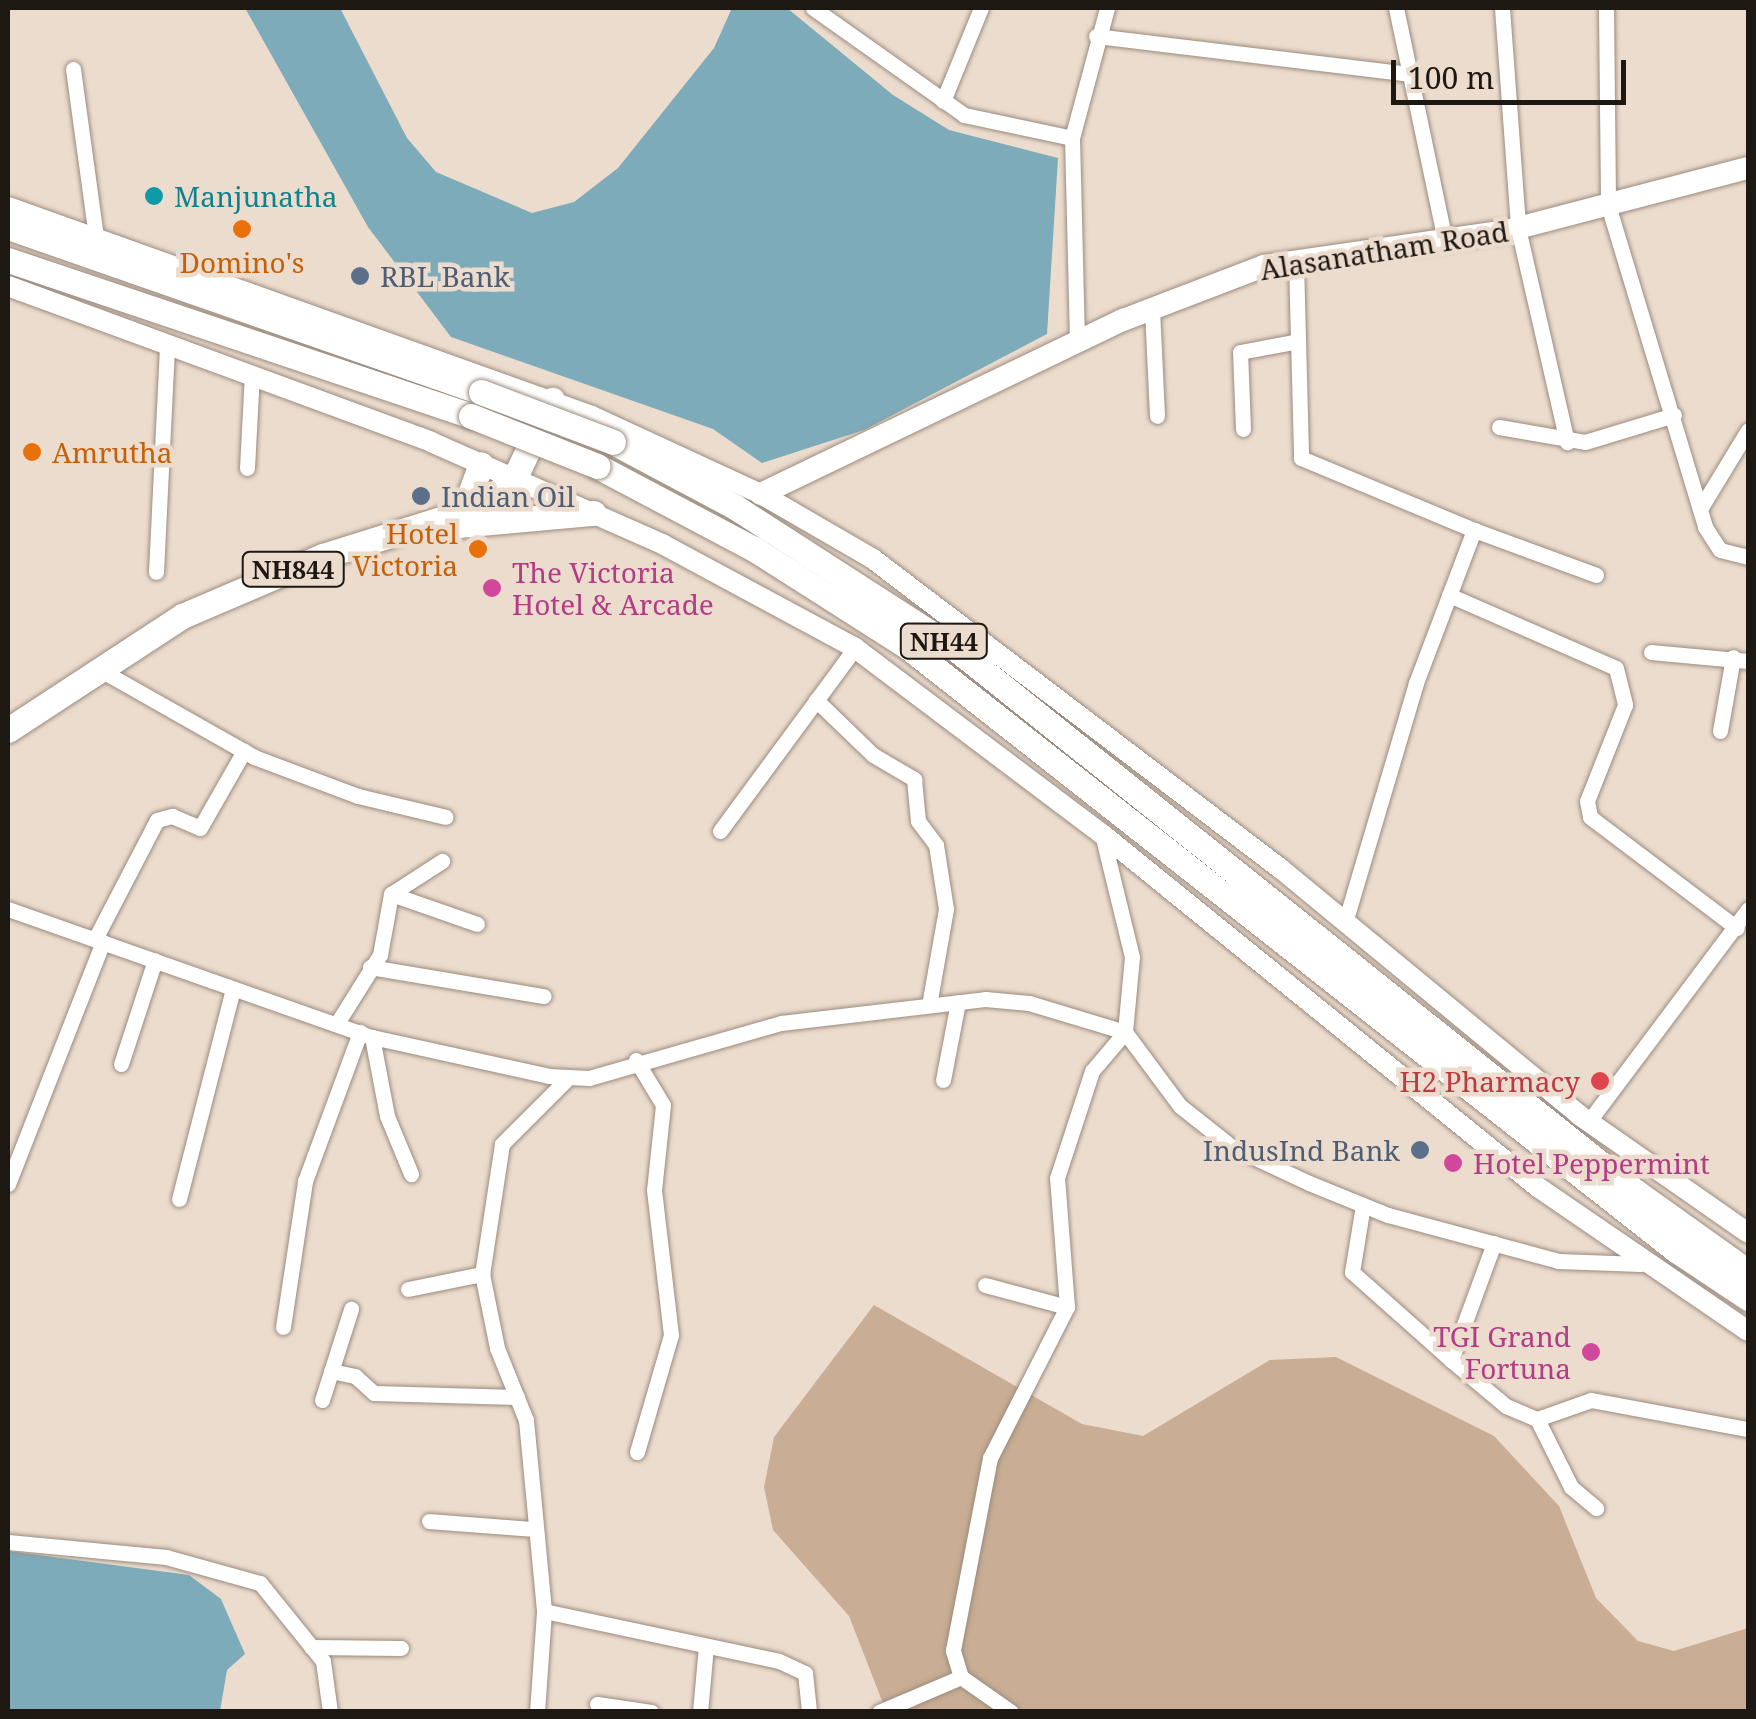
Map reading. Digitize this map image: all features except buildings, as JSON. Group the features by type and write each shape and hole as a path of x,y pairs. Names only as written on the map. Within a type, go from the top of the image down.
{"highway":[{"name":"NH44","path":"8,227 476,404 754,550 908,648 1676,1250 1748,1298"},
{"name":"NH44","path":"8,260 476,404 613,442 734,507 956,650 1636,1192 1748,1272"},
{"name":"NH844","path":"8,730 104,672 182,616 324,556 430,528 462,515 514,479 552,400"},
{"path":"462,515 482,464"},
{"path":"430,528 593,513"}],"main road":[{"name":"Alasanatham Road","path":"761,494 1077,341 1152,309 1296,262 1518,228 1748,168"}],"street":[{"path":"813,8 943,101 986,122 1072,138"},
{"path":"943,101 980,8"},
{"path":"1077,341 1072,138 1106,8"},
{"path":"1396,8 1445,240"},
{"path":"1502,8 1518,228 1567,442"},
{"path":"1606,8 1608,206 1713,544 1748,557"},
{"path":"1096,36 1410,74"},
{"path":"73,69 96,238"},
{"path":"8,207 552,400 761,494 873,559 1053,690 1589,1121 1748,1233"},
{"path":"1296,262 1306,464 1596,575"},
{"path":"8,286 252,374 482,464 593,513 854,648 1102,834 1641,1264 1748,1331"},
{"path":"1152,309 1158,416"},
{"path":"1244,430 1240,352 1298,340"},
{"path":"156,572 167,343"},
{"path":"247,468 252,374"},
{"path":"1498,426 1567,442 1674,415"},
{"path":"1700,510 1748,430"},
{"path":"1345,922 1449,596 1474,530"},
{"path":"1449,596 1616,668 1626,697 1587,801 1590,817 1736,928"},
{"path":"720,831 854,648"},
{"path":"1651,652 1741,659 1720,732"},
{"path":"104,672 244,752 358,796 446,816"},
{"path":"816,700 873,755 914,780 918,820 936,844 946,908 929,1004"},
{"path":"8,1184 99,940 157,820 172,816 200,828 244,752"},
{"path":"1011,1712 961,1677 953,1650 990,1458 1067,1307 1057,1178 1092,1072 1125,1032 1132,957 1102,834"},
{"path":"338,1020 380,955 391,894 442,861"},
{"path":"391,894 477,924"},
{"path":"8,909 234,989 338,1020 366,1034 569,1077 781,1023 929,1004 1029,1004 1125,1032 1180,1106 1232,1147 1362,1205 1558,1261 1641,1264"},
{"path":"1589,1121 1748,909"},
{"path":"120,1064 155,960"},
{"path":"370,967 544,996"},
{"path":"179,1198 234,989"},
{"path":"943,1080 958,1002"},
{"path":"366,1034 387,1116 412,1174"},
{"path":"283,1327 306,1181 366,1034"},
{"path":"636,1060 663,1105 654,1190 670,1335 637,1452"},
{"path":"537,1712 544,1611 526,1420 482,1274 502,1144 569,1077"},
{"path":"1362,1205 1352,1272 1506,1406 1537,1419 1571,1486 1596,1508"},
{"path":"1451,1360 1494,1243"},
{"path":"408,1289 482,1274"},
{"path":"984,1285 1067,1307"},
{"path":"322,1400 351,1309"},
{"path":"330,1371 355,1376 374,1393 517,1397"},
{"path":"1537,1419 1591,1400 1748,1429"},
{"path":"430,1521 534,1529"},
{"path":"8,1542 166,1557 260,1582 323,1661 330,1712"},
{"path":"544,1611 706,1646 805,1673 809,1712"},
{"path":"311,1646 401,1648"},
{"path":"700,1712 706,1646"},
{"path":"879,1712 961,1677"},
{"path":"597,1704 651,1712"}],"shaded area":[{"path":"874,1305 1082,1424 1143,1436 1270,1360 1336,1357 1494,1436 1559,1506 1596,1598 1638,1641 1674,1651 1748,1628 1748,1711 886,1711 849,1616 773,1530 764,1487 774,1437"}],"water":[{"path":"245,8 340,8 407,138 436,172 532,213 574,202 618,168 714,48 732,8 787,8 893,95 949,130 1058,158 1047,334 864,430 762,463 713,429 451,337 368,227"},
{"path":"8,1551 189,1575 221,1599 245,1654 227,1670 220,1711 8,1711"}],"place":[{"name":"Manjunatha","path":"154,196"},
{"name":"Domino's","path":"242,229"},
{"name":"RBL Bank","path":"360,276"},
{"name":"Amrutha","path":"32,452"},
{"name":"Indian Oil","path":"421,496"},
{"name":"Hotel Victoria","path":"478,549"},
{"name":"The Victoria Hotel & Arcade","path":"492,588"},
{"name":"H2 Pharmacy","path":"1600,1081"},
{"name":"IndusInd Bank","path":"1420,1150"},
{"name":"Hotel Peppermint","path":"1453,1163"},
{"name":"TGI Grand Fortuna","path":"1591,1352"}]}
